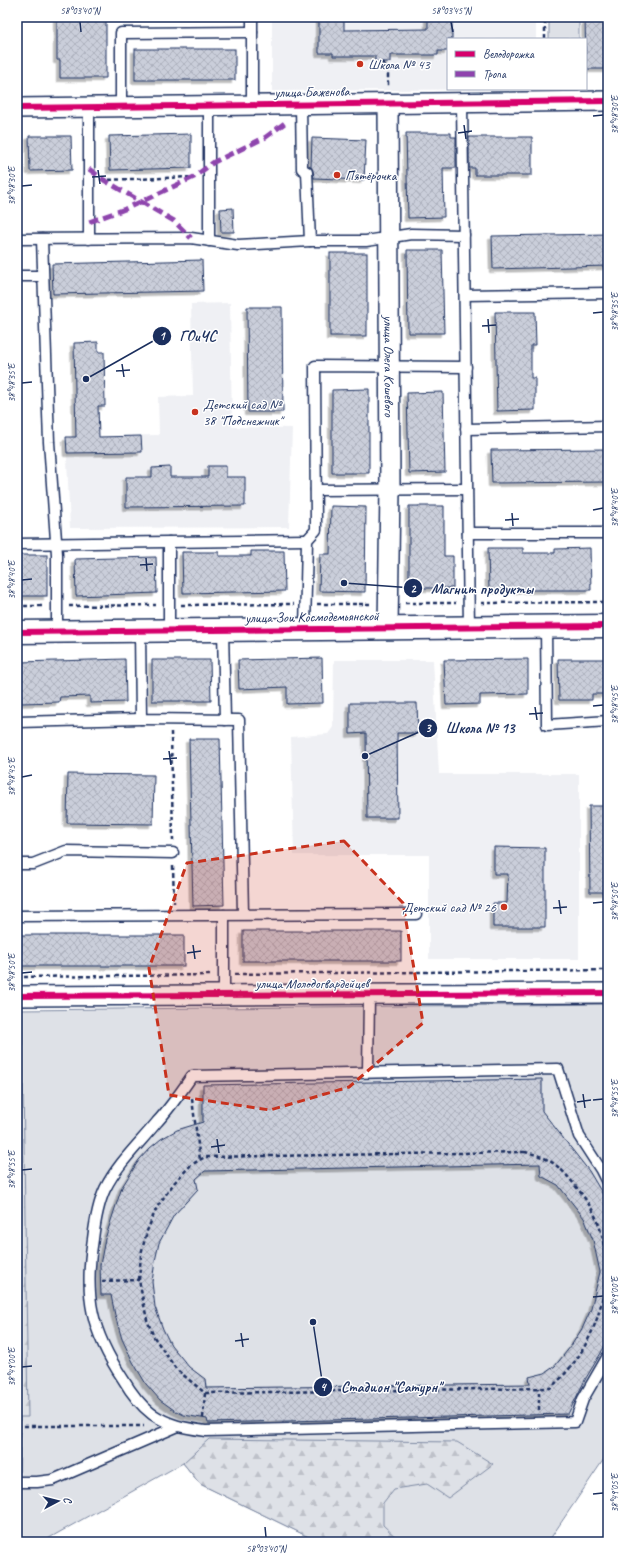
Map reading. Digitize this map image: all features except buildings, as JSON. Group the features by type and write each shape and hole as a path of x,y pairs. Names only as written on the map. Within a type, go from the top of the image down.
{"street":[{"name":"улица Баженова","path":"17,108 301,104 388,97 462,102 608,101"},
{"name":"улица Олега Кошевого","path":"388,97 390,489 388,628"},
{"name":"улица Зои Космодемьянской","path":"17,632 608,626"},
{"name":"улица Молодогвардейцев","path":"17,996 608,993"}],"lane":[{"path":"252,17 252,105"},
{"path":"121,107 121,33 252,32"},
{"path":"462,102 470,627"},
{"path":"301,104 302,170 307,172 310,241"},
{"path":"209,105 210,241"},
{"path":"89,107 89,239"},
{"path":"17,239 192,238 238,245 310,241 366,241 411,234 464,235"},
{"path":"42,238 42,276 49,442 56,544 57,631"},
{"path":"17,276 42,276"},
{"path":"465,295 608,293"},
{"path":"306,629 307,540 316,530 315,366 466,367"},
{"path":"466,429 608,426"},
{"path":"316,490 467,489"},
{"path":"468,533 608,533"},
{"path":"17,544 307,540"},
{"path":"169,542 169,630"},
{"path":"546,627 546,725 608,721"},
{"path":"140,630 141,719"},
{"path":"223,630 225,720"},
{"path":"17,722 141,719 239,720 243,914"},
{"path":"17,864 33,864 66,851 173,853"},
{"path":"17,916 416,914"},
{"path":"224,915 224,995"},
{"path":"368,994 368,1072"},
{"path":"608,1184 601,1170 579,1136 558,1068 192,1076 159,1121 123,1160 105,1190 96,1218 89,1261 89,1297 96,1328 113,1364 131,1392 152,1413 176,1427 206,1431 575,1422 583,1399 608,1356"},
{"path":"20,1482 53,1480 176,1427"}],"path":[{"path":"545,38 546,17"},
{"path":"382,62 388,72 388,97"},
{"path":"89,180 194,177"},
{"path":"171,719 174,915"},
{"path":"17,977 608,970"},
{"path":"189,1080 200,1160"},
{"path":"524,1152 538,1154 548,1159 571,1180 588,1202 598,1224 604,1246 606,1271 603,1295 597,1321 586,1343 560,1379 550,1388 205,1393 176,1369 154,1337 147,1320 139,1280 141,1254 147,1231 157,1208 174,1183 191,1165 200,1160 204,1157 524,1152"},
{"path":"100,1281 139,1280"},
{"path":"539,1388 539,1414"},
{"path":"203,1417 205,1393"},
{"path":"17,1426 148,1426"}],"highlighted area":[{"path":"344,841 403,903 423,1023 349,1087 270,1110 169,1095 149,968 187,863"}],"shaded area":[{"name":"Школа № 43","path":"272,17 536,17 536,38 447,38 447,90 272,91"},
{"name":"Детский сад № 38 \"Подснежник\"","path":"230,303 232,427 292,428 289,527 70,528 66,437 159,435 158,397 193,396 191,304"},
{"path":"334,660 433,660 439,774 579,774 579,959 429,959 429,855 294,855 291,737 328,734 333,727"}],"green space":[{"path":"549,17 579,17 579,38 549,38"},
{"path":"608,1004 608,1453 548,1542 319,1542 200,1484 183,1463 42,1542 19,1542 20,1417 17,1227 17,1010"},
{"path":"17,1014 22,1014 28,1417 17,1417"},
{"path":"209,1439 457,1442 493,1464 448,1498 427,1484 394,1489 383,1503 383,1525 401,1542 319,1542 200,1484 183,1463"}],"marked path":[{"path":"89,222 125,209 194,177 214,162 266,137 286,122"},
{"path":"89,169 104,180 174,221 191,238"}],"cycle path":[{"path":"17,108 608,101"},
{"path":"17,632 608,626"},
{"path":"17,996 608,993"}],"place":[{"name":"Школа № 43","path":"360,64"},
{"name":"Пятёрочка","path":"337,175"},
{"name":"ГОиЧС","path":"86,379"},
{"name":"Детский сад № 38 \"Подснежник\"","path":"195,412"},
{"name":"Магнит продукты","path":"344,583"},
{"name":"Школа № 13","path":"365,756"},
{"name":"Детский сад № 26","path":"504,907"},
{"name":"Стадион \"Сатурн\"","path":"313,1322"}]}
